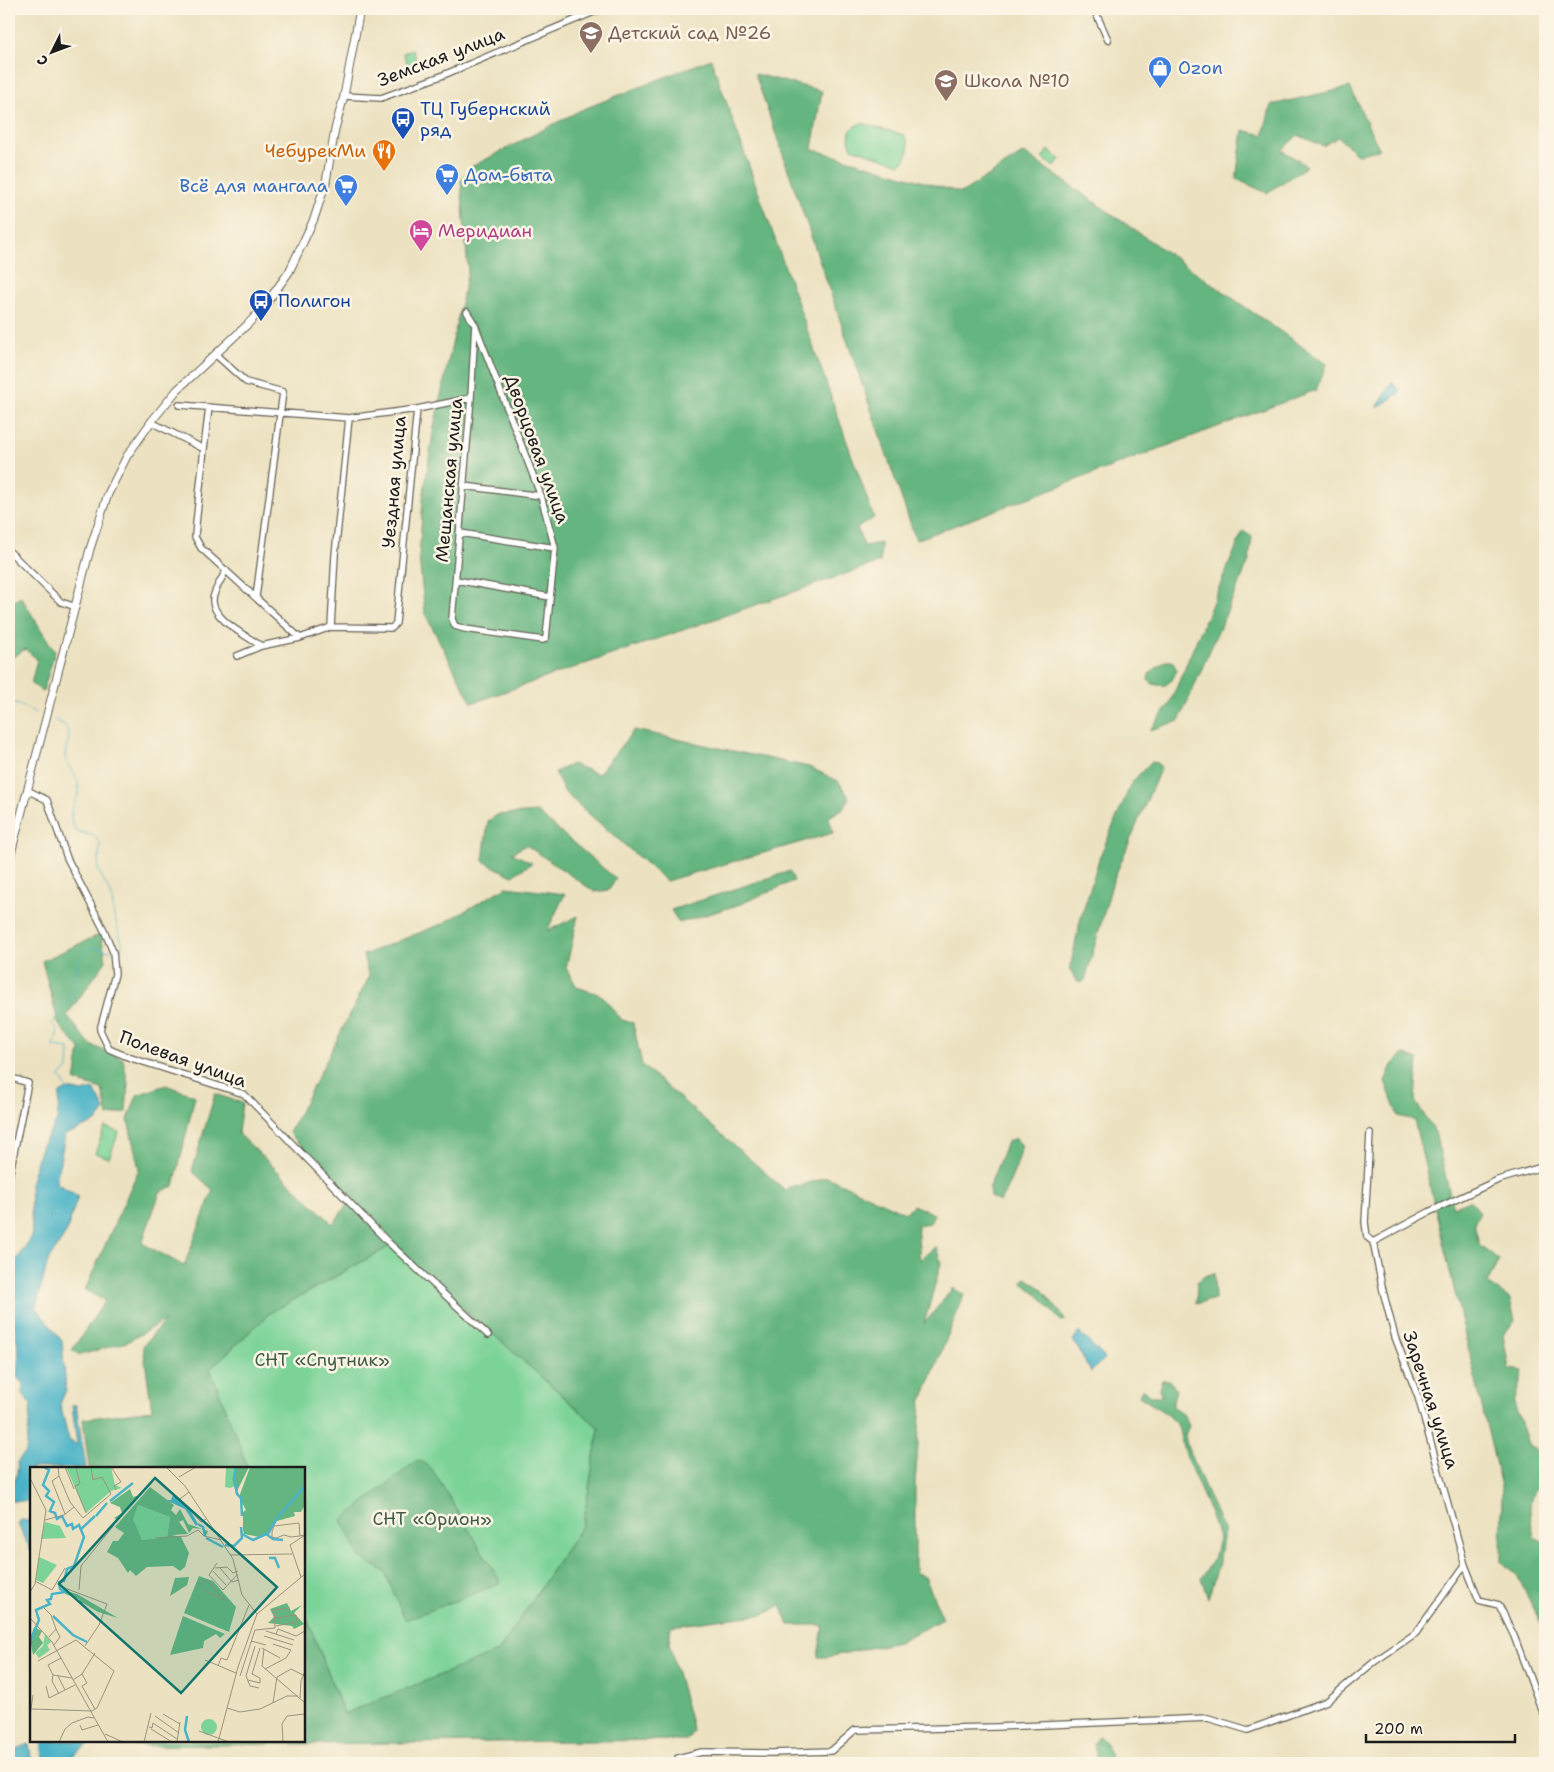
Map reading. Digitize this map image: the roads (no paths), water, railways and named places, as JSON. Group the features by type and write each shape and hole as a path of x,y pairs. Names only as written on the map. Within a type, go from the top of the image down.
{"street":[{"path":"9,861 90,549 108,494 127,456 177,390 247,325 263,308 289,272 314,219 326,182 360,9"},
{"name":"Земская улица","path":"344,96 381,98 463,67 601,9"},
{"path":"1094,9 1108,40"},
{"name":"Дворцовая улица","path":"467,312 476,325 541,496 555,548 547,630"},
{"name":"Мещанская улица","path":"476,325 472,398 452,619 456,626 542,640 546,638 547,630"},
{"path":"215,354 246,382 283,392 256,597"},
{"path":"418,409 472,398"},
{"name":"Уездная улица","path":"179,405 349,418 418,409 396,623 392,628 331,626"},
{"path":"209,407 195,537 201,548 300,638"},
{"path":"237,656 261,646 300,638 331,626 335,555 349,418"},
{"path":"151,422 204,449"},
{"path":"464,486 541,496"},
{"path":"460,533 555,548"},
{"path":"9,551 61,602 76,607"},
{"path":"226,570 213,598 214,610 226,622 261,646"},
{"path":"456,580 550,598"},
{"name":"Полевая улица","path":"27,790 47,800 67,858 104,930 113,952 115,974 100,1030 109,1049 128,1057 244,1094 388,1242 488,1335"},
{"path":"9,1077 28,1083 9,1177"},
{"name":"Заречная улица","path":"1370,1134 1365,1222 1367,1237 1374,1242 1383,1291 1395,1337 1418,1397 1465,1565 1479,1600 1498,1605 1514,1636 1545,1716"},
{"path":"1374,1242 1429,1212 1498,1180 1545,1166"},
{"path":"678,1758 702,1752 772,1753 831,1751 855,1730 996,1727 1208,1718 1248,1730 1326,1701 1374,1662 1416,1633 1465,1565"}],"water":[{"path":"1392,382 1401,392 1377,408"},
{"path":"67,1089 83,1092 94,1089 105,1110 96,1122 65,1135 56,1183 78,1196 66,1233 48,1261 36,1307 62,1341 66,1390 60,1404 69,1440 77,1445 72,1405 76,1405 86,1467 30,1467 30,1501 9,1501 17,1472 17,1462 26,1452 31,1405 22,1392 23,1384 17,1377 19,1351 9,1299 9,1272 32,1236 30,1184 41,1147 57,1121 60,1093"},
{"path":"1079,1332 1105,1358 1091,1372 1073,1340"},
{"path":"21,1520 30,1521 30,1549 18,1524"},
{"path":"41,1742 91,1742 73,1756 71,1763 53,1763 43,1760"},
{"path":"29,1744 32,1763 9,1763 9,1752"}],"waterway":[{"path":"9,690 13,702 36,713"},
{"path":"55,720 65,725 68,732 66,759 78,783 79,790 72,810 72,823 76,831 95,836 100,844 98,870 112,896 114,916 123,946 119,951 114,951"},
{"path":"67,1089 60,1076 68,1069 69,1049 54,1047 58,1030 52,1024 69,998 79,961 91,947 110,951"},
{"path":"1491,1763 1494,1760 1499,1763"}],"place":[{"name":"Детский сад №26","path":"591,54"},
{"name":"Ozon","path":"1160,89"},
{"name":"Школа №10","path":"946,102"},
{"name":"ТЦ Губернский ряд","path":"403,140"},
{"name":"ЧебурекМи","path":"384,172"},
{"name":"Дом-быта","path":"447,196"},
{"name":"Всё для мангала","path":"346,207"},
{"name":"Меридиан","path":"421,252"},
{"name":"Полигон","path":"261,322"}],"park label":[{"name":"СНТ «Спутник»","path":"322,1360"},
{"name":"СНТ «Орион»","path":"432,1519"}]}
